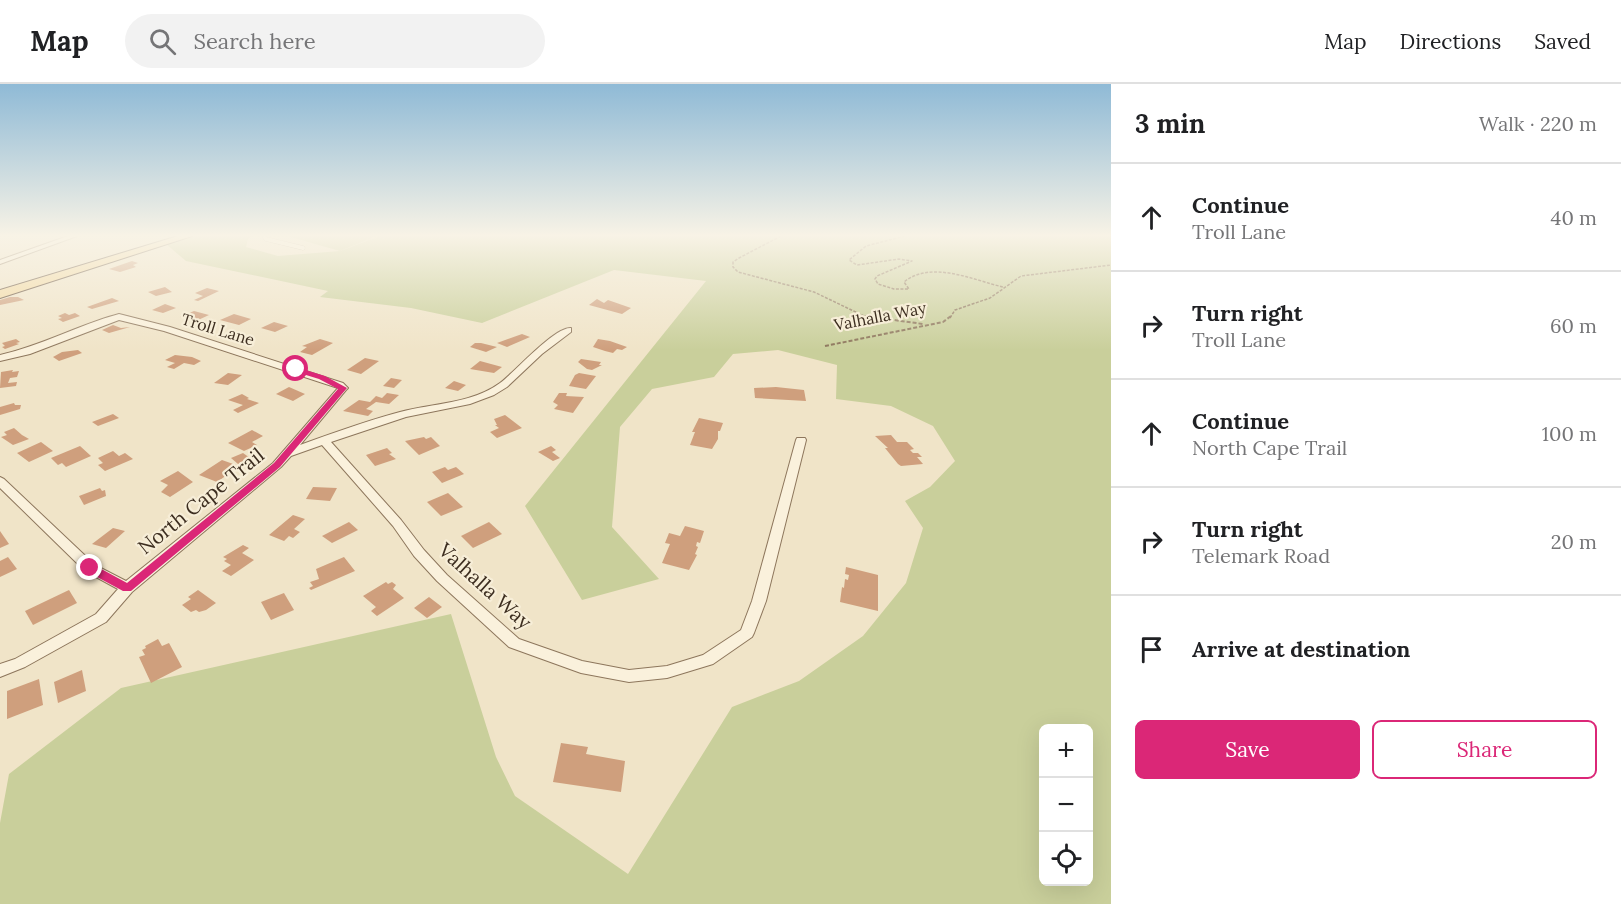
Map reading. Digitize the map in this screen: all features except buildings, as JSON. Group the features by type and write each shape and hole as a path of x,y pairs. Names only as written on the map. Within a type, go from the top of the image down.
{"main road":[{"path":"0,294 63,274"}],"street":[{"name":"Troll Lane","path":"0,358 27,352 119,317 167,329 340,385 343,388 334,401 287,454"},
{"name":"North Cape Trail","path":"0,671 20,663 101,618 127,588 277,465 287,454 395,417 454,405 490,393 504,385 539,352 568,330"},
{"name":"Valhalla Way","path":"323,440 397,523 419,553 442,578 514,643 581,667 629,676 667,672 708,660 747,633 759,601 801,440"},
{"path":"0,481 90,568 127,588"}],"path":[{"path":"744,274 814,292 864,316 928,325"},
{"path":"881,274 875,279 878,284 894,289 909,289 904,282 906,278 916,274"},
{"path":"951,274 1003,287"},
{"name":"Valhalla Way","path":"825,346 944,322 955,310 984,301 1021,276 1035,274"}],"green space":[{"path":"249,274 603,274 482,323 411,308 320,297 328,291"},
{"path":"650,274 1111,274 1111,904 0,904 0,823 9,774 121,688 451,614 496,757 515,796 628,874 732,707 799,681 863,636 906,583 923,528 905,501 930,487 955,461 933,426 891,406 836,399 837,365 778,350 733,354 714,377 652,389 620,427 612,527 659,579 582,600 525,506 706,281"}],"route":[{"path":"90,568 127,588 277,465 343,388 296,369"}]}
